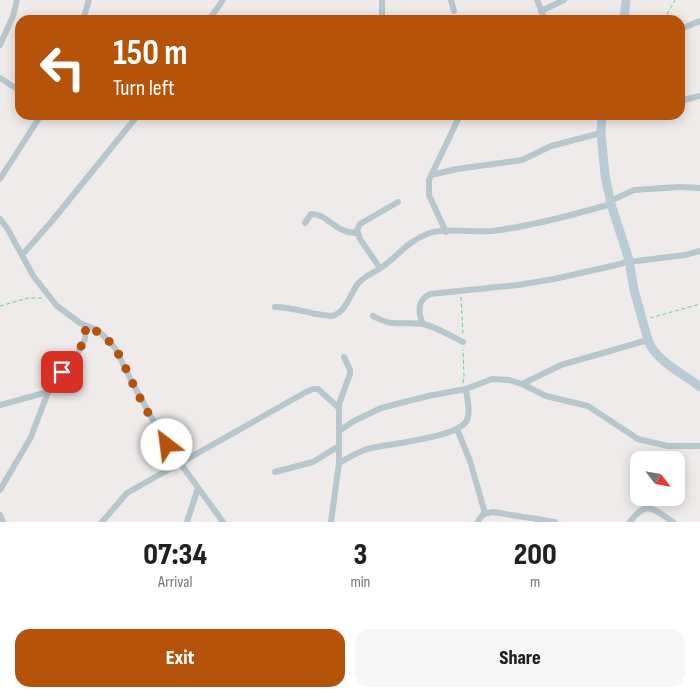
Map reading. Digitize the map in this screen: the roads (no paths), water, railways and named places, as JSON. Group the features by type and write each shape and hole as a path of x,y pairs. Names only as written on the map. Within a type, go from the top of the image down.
{"street":[{"path":"0,45 18,0"},
{"path":"84,15 89,0"},
{"path":"212,15 222,0"},
{"path":"382,0 382,15"},
{"path":"451,0 454,11"},
{"path":"537,0 543,15"},
{"path":"541,11 564,0"},
{"path":"624,15 626,0"},
{"path":"685,27 700,20"},
{"path":"0,78 15,88"},
{"path":"685,100 700,96"},
{"path":"0,179 38,120"},
{"path":"22,255 134,120"},
{"path":"446,232 429,195 428,188 431,175 458,120"},
{"path":"602,120 601,133 605,174 610,202 629,261 634,290 650,346 662,360 700,387"},
{"path":"431,175 457,169 522,160 551,146 601,133"},
{"path":"274,307 290,308 330,316 337,314 345,306 362,278 380,268 407,245 429,233 491,231 558,219 610,202 634,190 678,187 700,188"},
{"path":"357,233 360,224 398,202"},
{"path":"305,223 311,214 318,214 344,232 357,233"},
{"path":"0,219 34,277 50,298 68,315 86,326 99,331 115,348 167,445 223,522"},
{"path":"357,233 380,268"},
{"path":"423,324 420,304 424,297 430,294 554,280 629,261 685,255 700,251"},
{"path":"373,316 389,324 423,324 438,329 463,342"},
{"path":"0,490 31,437 48,392 55,380 76,356 82,346 86,326"},
{"path":"522,384 562,365 648,340"},
{"path":"330,522 340,463 340,399 350,374 344,357"},
{"path":"339,431 380,408 428,396 466,390 492,379 509,380 546,396 588,406 625,432 644,441 668,446 700,446"},
{"path":"102,522 127,493 313,389 324,393 339,408"},
{"path":"340,463 366,450 418,441 457,429 465,424 469,413 466,390"},
{"path":"0,405 48,392"},
{"path":"457,429 473,468 485,513"},
{"path":"275,472 312,462 339,446"},
{"path":"187,522 198,488"},
{"path":"630,522 642,509 647,507 673,522"},
{"path":"478,522 480,516 493,512 555,522"},
{"path":"0,515 3,522"}]}
